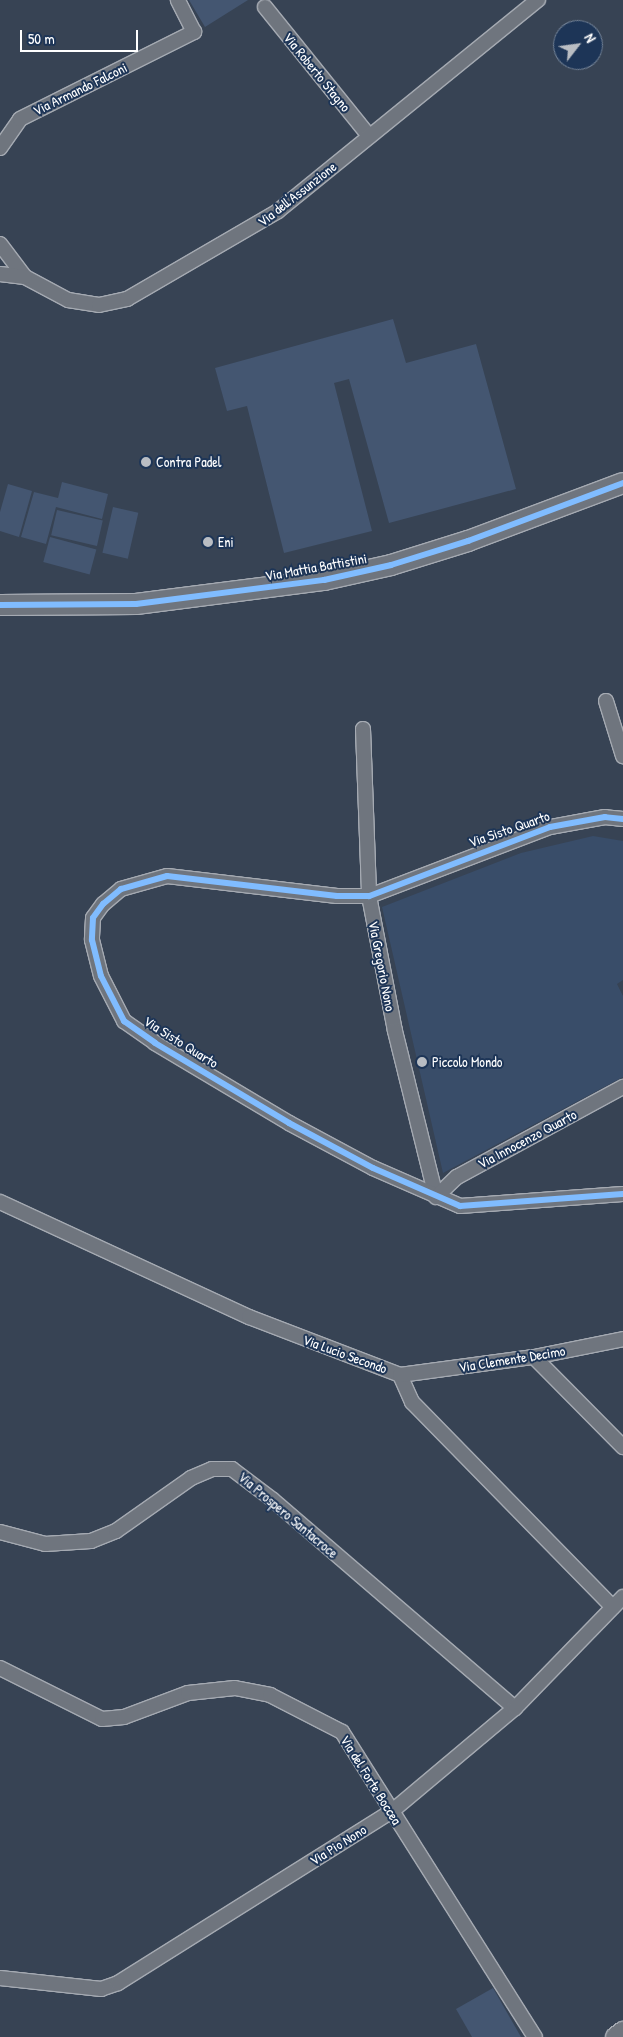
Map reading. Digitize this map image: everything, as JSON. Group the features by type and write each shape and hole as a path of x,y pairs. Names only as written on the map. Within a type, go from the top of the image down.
{"main road":[{"name":"Via Mattia Battistini","path":"0,605 136,604 324,580 391,565 468,541 623,483"},
{"path":"616,2037 623,2032"}],"street":[{"name":"Via Armando Falconi","path":"0,148 20,119 194,32 178,0"},
{"name":"Via dell'Assunzione","path":"0,274 25,277 78,303 99,305 127,299 267,219 538,0"},
{"name":"Via Roberto Stagno","path":"265,7 369,136"},
{"name":"Via dell'Assunzione","path":"0,244 25,277"},
{"path":"606,702 623,756"},
{"name":"Via Gregorio Nono","path":"363,729 369,896 394,1031 436,1197"},
{"name":"Via Sisto Quarto","path":"623,820 604,817 550,827 369,896 337,896 167,876 121,890 103,904 93,918 92,940 101,976 124,1021 155,1044 289,1123 373,1168 460,1206 623,1194"},
{"name":"Via Innocenzo Quarto","path":"436,1197 457,1177 623,1087"},
{"name":"Via Lucio Secondo","path":"0,1202 249,1317 400,1375 412,1402 613,1608"},
{"name":"Via Clemente Decimo","path":"400,1375 534,1358 623,1339"},
{"path":"534,1358 623,1447"},
{"name":"Via Prospero Santacroce","path":"0,1532 45,1544 91,1541 116,1531 191,1478 218,1468 232,1469 273,1500 515,1708"},
{"name":"Via Pio Nono","path":"0,1978 101,1989 113,1986 391,1812 515,1708 623,1597"},
{"name":"Via del Forte Boccea","path":"0,1668 102,1719 124,1717 200,1690 245,1688 270,1695 342,1732 535,2037"}],"shaded area":[{"path":"189,0 248,0 205,27"},
{"path":"393,319 406,363 476,344 516,489 389,523 349,379 334,383 372,531 284,553 247,406 227,411 215,368"},
{"path":"62,482 108,494 102,519 56,507 46,544 21,537 34,492 58,498"},
{"path":"8,484 32,491 19,537 0,531 0,512"},
{"path":"113,507 138,513 128,559 102,553"},
{"path":"57,510 103,521 97,546 51,535"},
{"path":"50,537 96,549 90,575 43,562"},
{"path":"593,836 623,841 623,980 617,984 623,996 623,1077 443,1173 382,907 521,853"},
{"path":"493,1988 521,2037 472,2037 456,2009"}],"cycle path":[{"path":"0,605 136,604 324,580 391,565 468,541 623,483"},
{"path":"623,819 605,817 550,827 369,896 337,896 167,876 121,889 103,904 93,918 92,940 101,976 124,1021 155,1043 289,1123 373,1168 460,1206 623,1194"}],"place":[{"name":"Contra Padel","path":"146,462"},
{"name":"Eni","path":"208,542"},
{"name":"Piccolo Mondo","path":"422,1062"}]}
